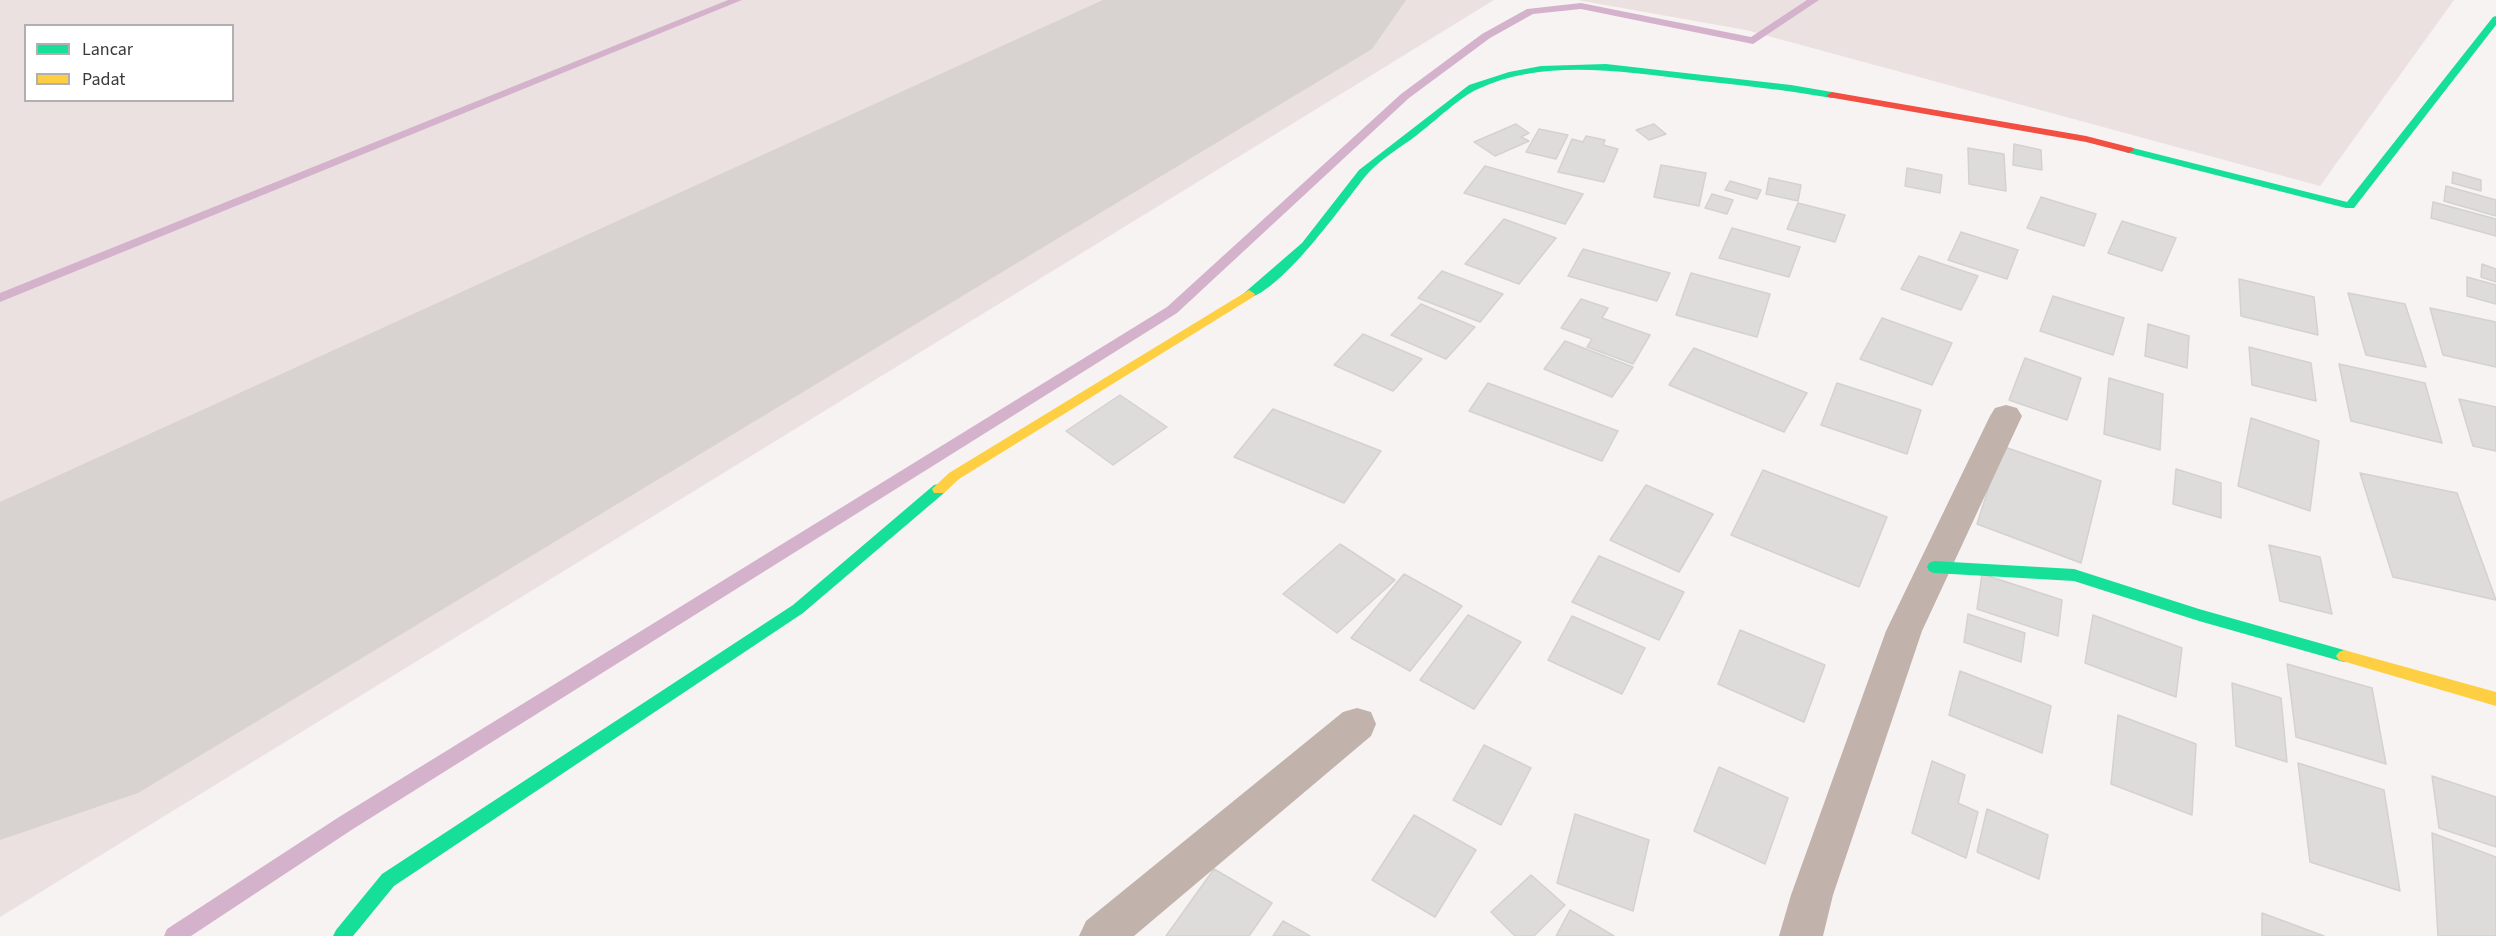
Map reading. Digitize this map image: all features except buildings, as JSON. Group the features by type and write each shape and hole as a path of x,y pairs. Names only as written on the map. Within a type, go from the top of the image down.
{"street":[{"path":"342,936 388,880 798,609 954,476 1263,285 1306,245 1363,172 1473,87 1512,74 1541,69 1606,67 1791,88 2086,139 2350,206 2496,19"},
{"path":"1801,936 1812,895 1904,631 2006,416"},
{"path":"1934,567 2074,575 2199,615 2496,699"},
{"path":"1101,936 1357,724"}],"shaded area":[{"path":"0,0 1494,0 0,917"},
{"path":"1577,0 2454,0 2320,186 1746,30"}],"waterway":[{"path":"0,298 737,0"},
{"path":"174,936 346,823 1172,310 1405,96 1486,36 1531,11 1581,6 1753,41 1814,0"}],"taxiway":[{"path":"0,608 180,584"}],"runway":[{"path":"0,679 1291,0"}],"traffic: fast":[{"path":"2129,150 2350,206 2496,19"},
{"path":"1249,294 1263,285 1306,245 1363,172 1473,87 1512,74 1541,69 1606,67 1791,88 1832,95"},
{"path":"342,936 388,880 798,609 939,489"},
{"path":"1934,567 2074,575 2199,615 2344,656"}],"traffic: slow":[{"path":"939,489 954,476 1249,294"},
{"path":"2344,656 2496,699"}],"traffic: jam":[{"path":"1832,95 2086,139 2129,150"}]}
